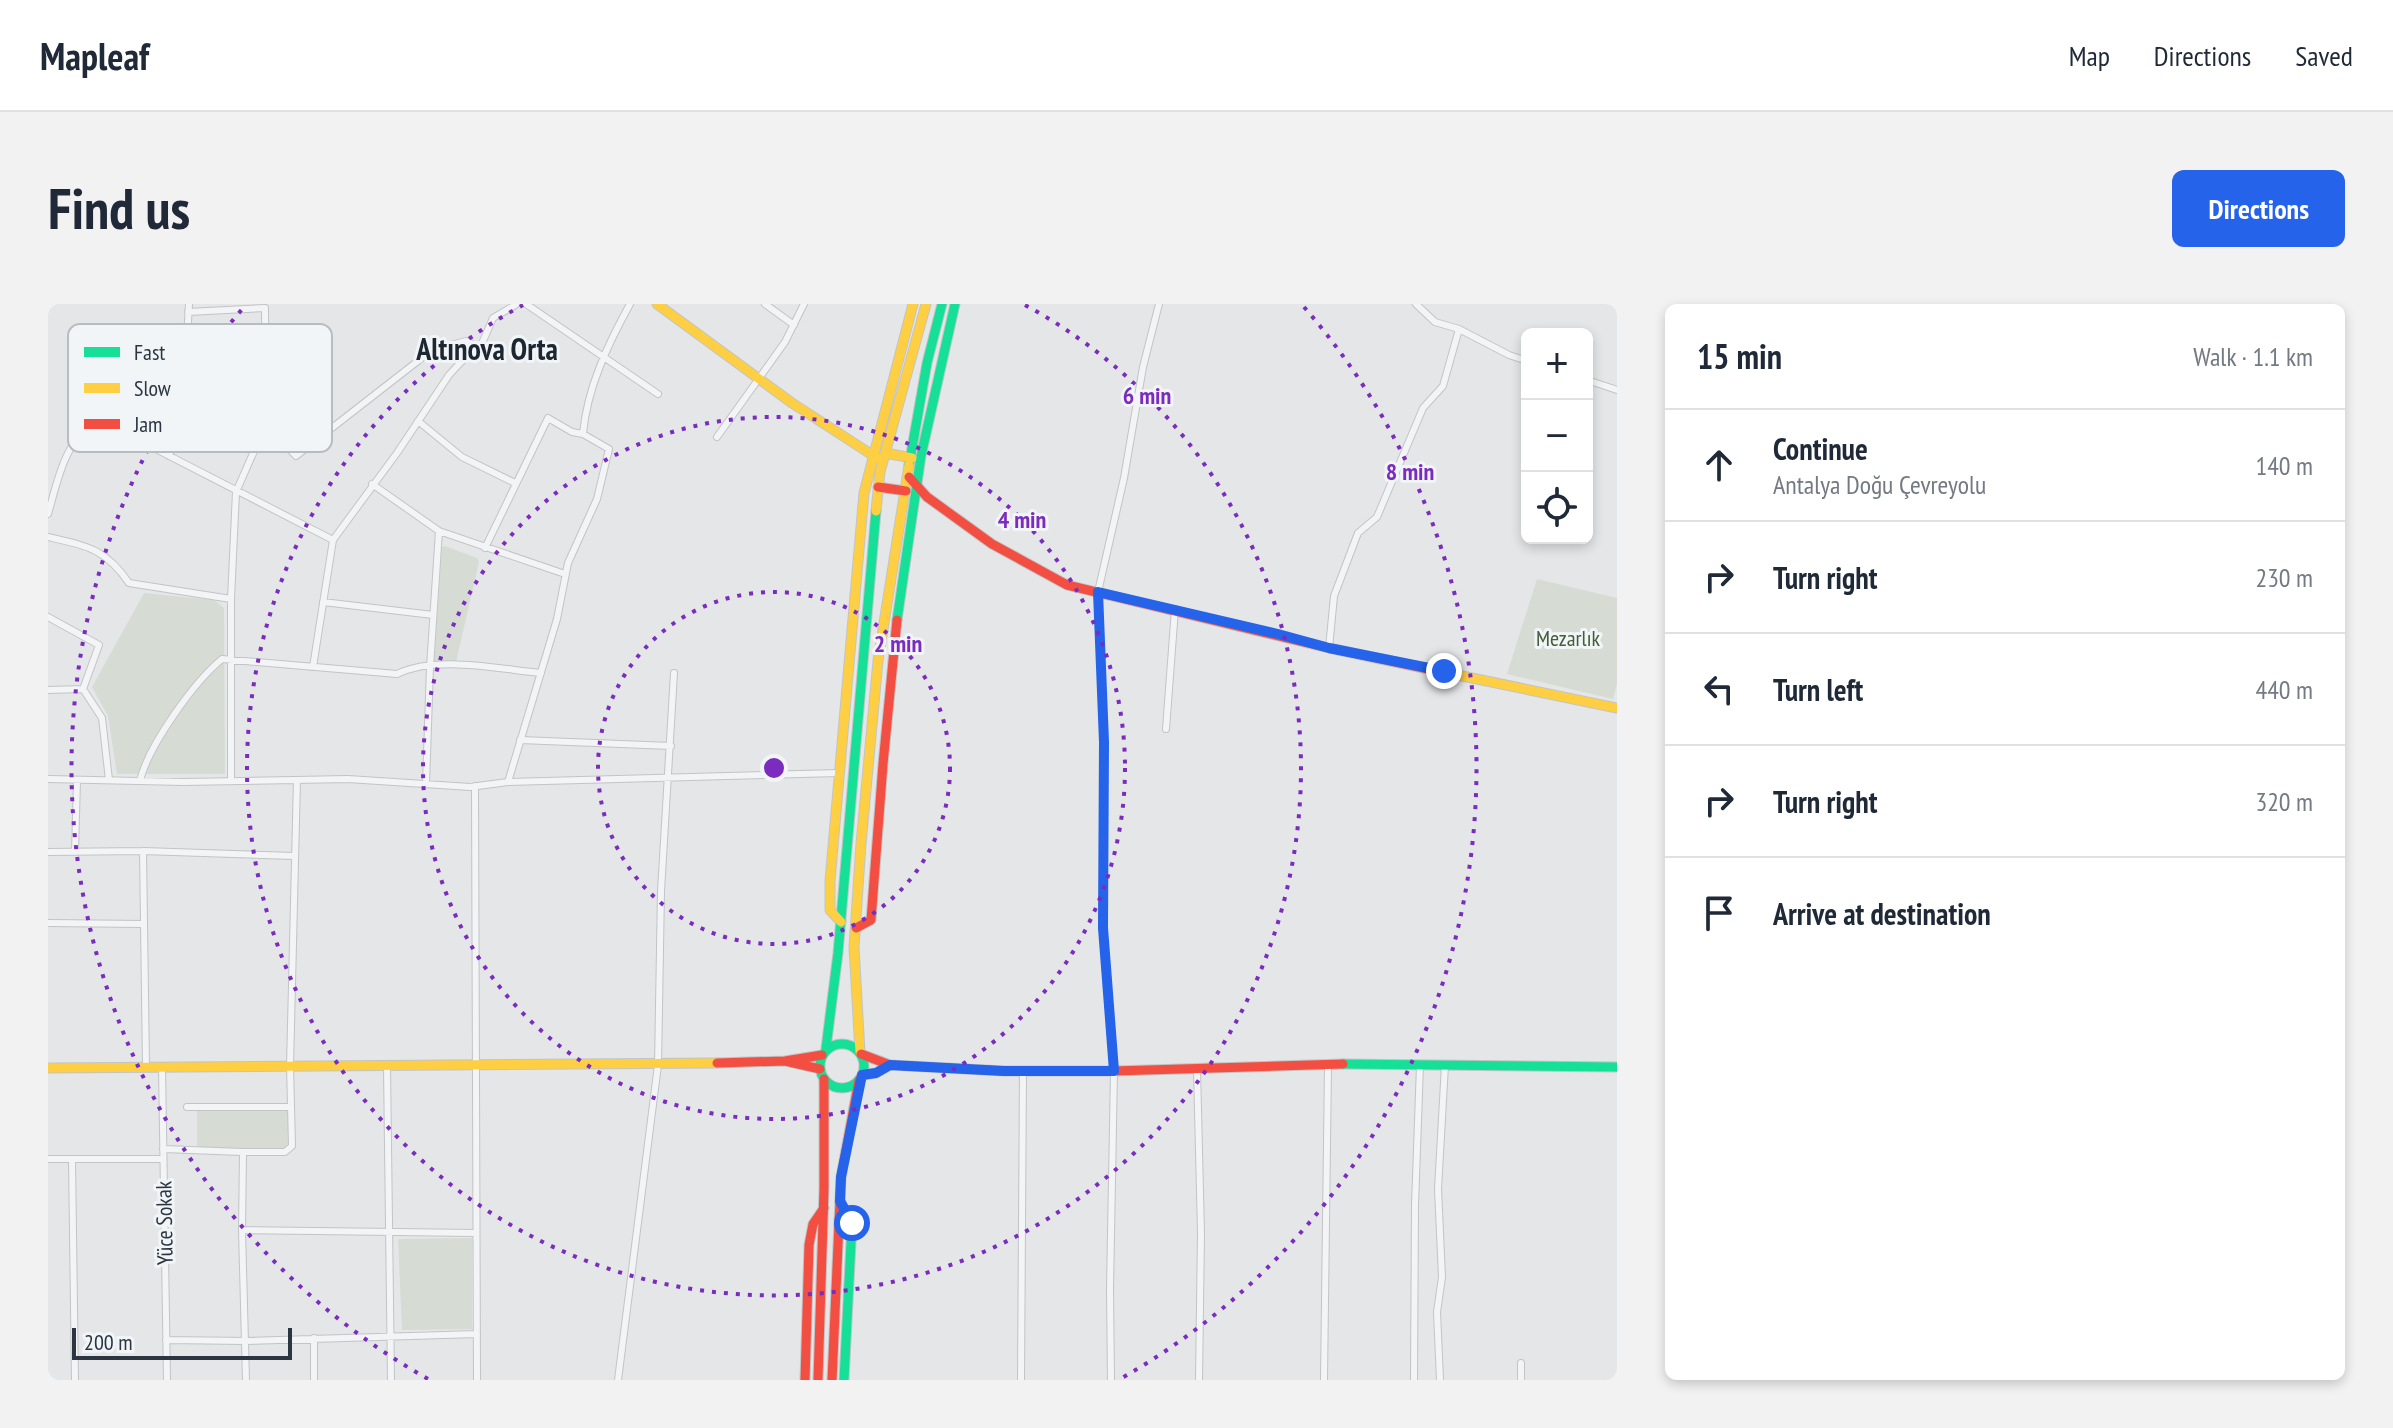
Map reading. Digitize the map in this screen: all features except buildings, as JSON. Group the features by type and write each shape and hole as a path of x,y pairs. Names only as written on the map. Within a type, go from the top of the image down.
{"street":[{"path":"187,324 189,304"},
{"path":"313,667 333,540 449,375 480,348 493,318 517,304"},
{"path":"526,304 658,394"},
{"path":"583,434 585,417 605,356 630,304"},
{"path":"657,304 843,439 873,456 912,458"},
{"path":"765,304 794,325"},
{"path":"717,437 794,325 804,304"},
{"path":"841,922 830,910 864,493 913,304"},
{"path":"818,1380 824,1208 824,1079 820,1069 841,922 878,487 926,304"},
{"path":"832,1380 841,1177 864,1065 860,1053 856,928 878,661 889,579 927,363 942,304"},
{"path":"856,928 871,920 878,807 907,529 940,360 955,304"},
{"path":"1111,1380 1114,1071 1103,928 1104,742 1098,592 1124,478 1143,367 1159,304"},
{"path":"1416,304 1435,322 1459,329 1521,359"},
{"path":"188,312 265,308 265,324"},
{"path":"1329,648 1334,596 1358,533 1377,517 1423,408 1443,386 1459,329"},
{"path":"332,428 432,350 466,341 480,348"},
{"path":"1593,382 1617,390"},
{"path":"485,548 548,418 609,449 597,499 568,563 557,619 508,782"},
{"path":"418,421 462,457 515,483"},
{"path":"48,514 69,452"},
{"path":"162,452 333,540"},
{"path":"169,456 170,452"},
{"path":"231,781 231,599 236,492 254,452"},
{"path":"909,477 927,497 992,544 1067,585 1329,648 1616,704"},
{"path":"372,484 439,531 565,574"},
{"path":"878,487 906,491"},
{"path":"426,784 439,531"},
{"path":"48,537 102,552 129,583 231,599"},
{"path":"323,602 433,615"},
{"path":"1166,729 1175,609"},
{"path":"48,617 99,645 83,689"},
{"path":"140,781 144,763 207,671 222,659 397,674 408,669 460,664 541,673"},
{"path":"618,1380 658,1065 661,891 674,673"},
{"path":"48,690 83,689"},
{"path":"83,689 102,718 109,780"},
{"path":"520,740 671,746"},
{"path":"48,779 348,779 475,786 508,782 839,773"},
{"path":"75,852 77,780"},
{"path":"163,1149 290,1150 297,780"},
{"path":"475,786 477,1380"},
{"path":"143,851 146,1066"},
{"path":"48,852 143,851 295,856"},
{"path":"48,923 144,924"},
{"path":"48,1068 476,1067 785,1061 824,1052 840,1043 890,1065 1023,1071 1372,1063 1617,1067"},
{"path":"785,1061 820,1069"},
{"path":"824,1079 841,1088 890,1065"},
{"path":"1324,1380 1328,1065"},
{"path":"1414,1380 1420,1065"},
{"path":"1440,1380 1437,1312 1442,1277 1438,1189 1445,1065"},
{"name":"Yüce Sokak","path":"162,1066 167,1380"},
{"path":"387,1066 391,1380"},
{"path":"1197,1069 1201,1233 1199,1380"},
{"path":"1021,1380 1023,1071"},
{"path":"187,1107 291,1107"},
{"path":"243,1152 246,1380"},
{"path":"48,1159 163,1159"},
{"path":"72,1159 75,1380"},
{"path":"840,1201 852,1223 844,1380"},
{"path":"805,1380 809,1245 813,1224 824,1208"},
{"path":"242,1230 476,1233"},
{"path":"166,1340 246,1341 477,1334"},
{"path":"314,1338 314,1380"},
{"path":"1521,1363 1521,1380"}],"green space":[{"path":"442,547 477,558 479,562 456,662 437,664 434,661"},
{"name":"Mezarlık","path":"1537,579 1617,598 1617,683 1613,699 1507,674"},
{"path":"144,593 214,600 224,608 225,774 117,774 108,716 92,687"},
{"path":"197,1111 287,1111 289,1146 287,1149 197,1148"},
{"path":"472,1238 472,1329 402,1330 398,1239"}],"traffic: fast":[{"path":"909,465 927,363 942,304"},
{"path":"897,620 921,456 955,304"},
{"path":"826,1048 838,953 876,511"},
{"path":"842,1044 858,1050 864,1066 858,1082 842,1088 826,1082 820,1066 826,1050 842,1044"},
{"path":"1343,1064 1617,1067"},
{"path":"862,1075 876,1073 890,1065"},
{"path":"840,1201 852,1223 844,1380"}],"traffic: slow":[{"path":"657,304 792,403 877,458"},
{"path":"841,922 830,910 830,881 864,493 913,304"},
{"path":"876,511 880,472 926,304"},
{"path":"885,453 912,458"},
{"path":"860,1052 854,947 861,844 878,661 909,465"},
{"path":"1428,669 1617,708"},
{"path":"48,1068 717,1063"}],"traffic: jam":[{"path":"909,477 927,497 992,544 1067,585 1428,669"},
{"path":"878,487 906,491"},
{"path":"856,928 871,920 897,620"},
{"path":"861,1054 890,1065 1004,1071 1343,1064"},
{"path":"717,1063 785,1061 822,1055"},
{"path":"785,1061 820,1069"},
{"path":"818,1380 824,1079"},
{"path":"832,1380 841,1177 859,1080"},
{"path":"805,1380 809,1245 813,1224 824,1208"}],"district":[{"name":"Altınova Orta","path":"487,348"}],"route":[{"path":"852,1223 840,1201 841,1177 862,1075 876,1073 890,1065 1004,1071 1114,1071 1103,928 1104,742 1098,592 1329,648 1444,671"}]}
